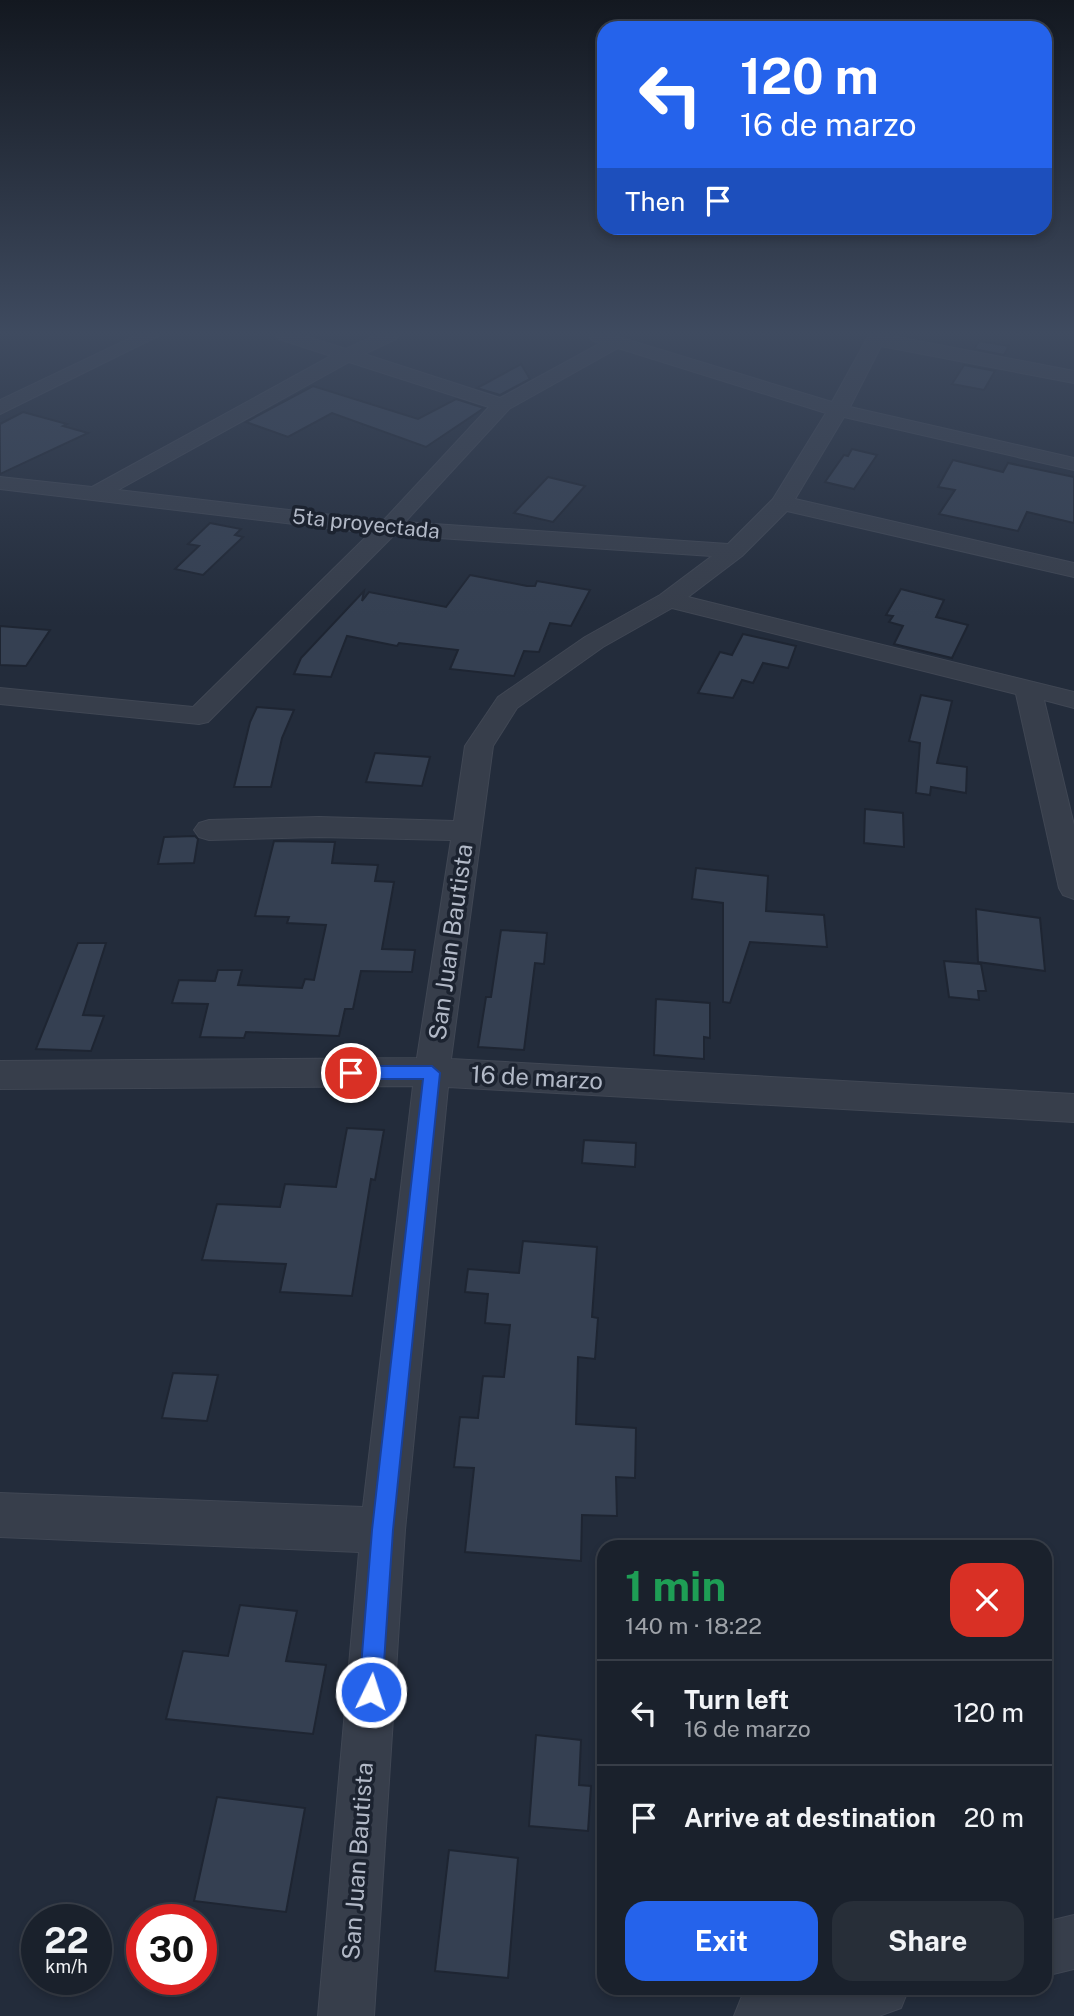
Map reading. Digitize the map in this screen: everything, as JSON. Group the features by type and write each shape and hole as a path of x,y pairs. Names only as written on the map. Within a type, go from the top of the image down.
{"street":[{"path":"95,494 213,429"},
{"path":"0,696 199,716 388,528 480,429"},
{"name":"San Juan Bautista","path":"346,2016 383,1530 432,1073 479,746 507,703 594,642 669,600 734,551 782,503 827,429"},
{"path":"921,429 1074,464"},
{"name":"5ta proyectada","path":"0,483 388,528 734,551"},
{"path":"782,503 1074,570"},
{"path":"669,600 1074,699"},
{"path":"1028,688 1074,888"},
{"path":"209,830 319,827 467,831"},
{"name":"16 de marzo","path":"0,1075 432,1073 1074,1108"},
{"path":"0,1515 383,1530"},
{"path":"1052,1947 1074,1942"},
{"path":"762,2016 850,1995"}],"building":[{"path":"0,429 74,429 88,433 0,474"},
{"path":"266,429 303,429 288,437"},
{"path":"376,429 453,429 426,447"},
{"path":"852,449 877,455 854,489 825,482 844,455 848,456"},
{"path":"953,460 1003,472 1008,463 1074,477 1074,523 1027,512 1018,531 939,514 955,490 938,487"},
{"path":"548,477 585,486 553,522 514,513"},
{"path":"210,523 241,529 235,535 243,537 203,575 175,569 199,546 188,544"},
{"path":"470,575 527,586 535,586 537,581 590,590 571,626 550,623 539,652 524,651 514,676 450,669 458,650 399,643 397,646 347,636 331,677 294,674 301,658 364,591 362,601 369,592 446,607"},
{"path":"901,589 944,600 936,617 968,625 952,658 894,644 903,626 889,622 893,616 886,615"},
{"path":"0,626 50,630 26,666 0,665"},
{"path":"743,634 796,646 788,668 763,663 753,683 742,680 733,698 698,693 720,652 732,655"},
{"path":"921,695 952,701 937,763 967,767 966,793 931,787 930,795 916,793 920,743 909,741"},
{"path":"257,707 294,710 282,738 271,787 234,787 250,722"},
{"path":"375,753 430,757 422,786 366,782"},
{"path":"865,809 903,813 904,847 864,843"},
{"path":"195,836 198,839 194,863 158,864 164,837"},
{"path":"274,841 335,842 332,863 378,865 375,881 394,882 382,949 415,950 412,972 361,971 353,1009 345,1009 339,1036 246,1032 244,1038 200,1037 208,1004 172,1003 179,980 215,981 218,970 242,970 238,985 302,988 305,979 314,980 326,925 287,923 289,917 255,916"},
{"path":"696,868 768,876 766,911 824,915 827,947 750,942 730,1003 723,1002 723,903 692,899"},
{"path":"976,909 1040,918 1045,971 978,962"},
{"path":"501,930 547,933 544,964 535,963 524,1050 478,1047 486,997 491,997"},
{"path":"78,943 106,943 83,1015 104,1016 91,1051 36,1049"},
{"path":"944,961 981,964 986,991 978,991 979,1000 949,997"},
{"path":"656,999 710,1003 710,1038 704,1037 704,1059 654,1055"},
{"path":"347,1128 384,1130 375,1180 371,1179 352,1296 280,1292 286,1264 202,1260 217,1204 280,1207 285,1184 336,1187"},
{"path":"584,1140 636,1143 635,1167 582,1163"},
{"path":"523,1241 597,1247 592,1317 598,1318 595,1359 578,1357 576,1424 636,1428 635,1478 616,1477 617,1516 582,1515 581,1561 465,1552 474,1468 454,1467 460,1417 478,1418 483,1376 504,1377 510,1325 485,1323 488,1294 465,1292 468,1269 519,1273"},
{"path":"173,1373 218,1375 207,1421 162,1418"},
{"path":"240,1605 297,1611 286,1661 326,1665 313,1734 166,1719 183,1651 228,1656"},
{"path":"536,1735 581,1740 579,1785 591,1786 588,1831 529,1826"},
{"path":"217,1797 305,1808 286,1912 194,1901"},
{"path":"449,1850 518,1858 508,1978 435,1971"}],"route":[{"path":"351,1073 432,1073 383,1530 371,1692"}]}
